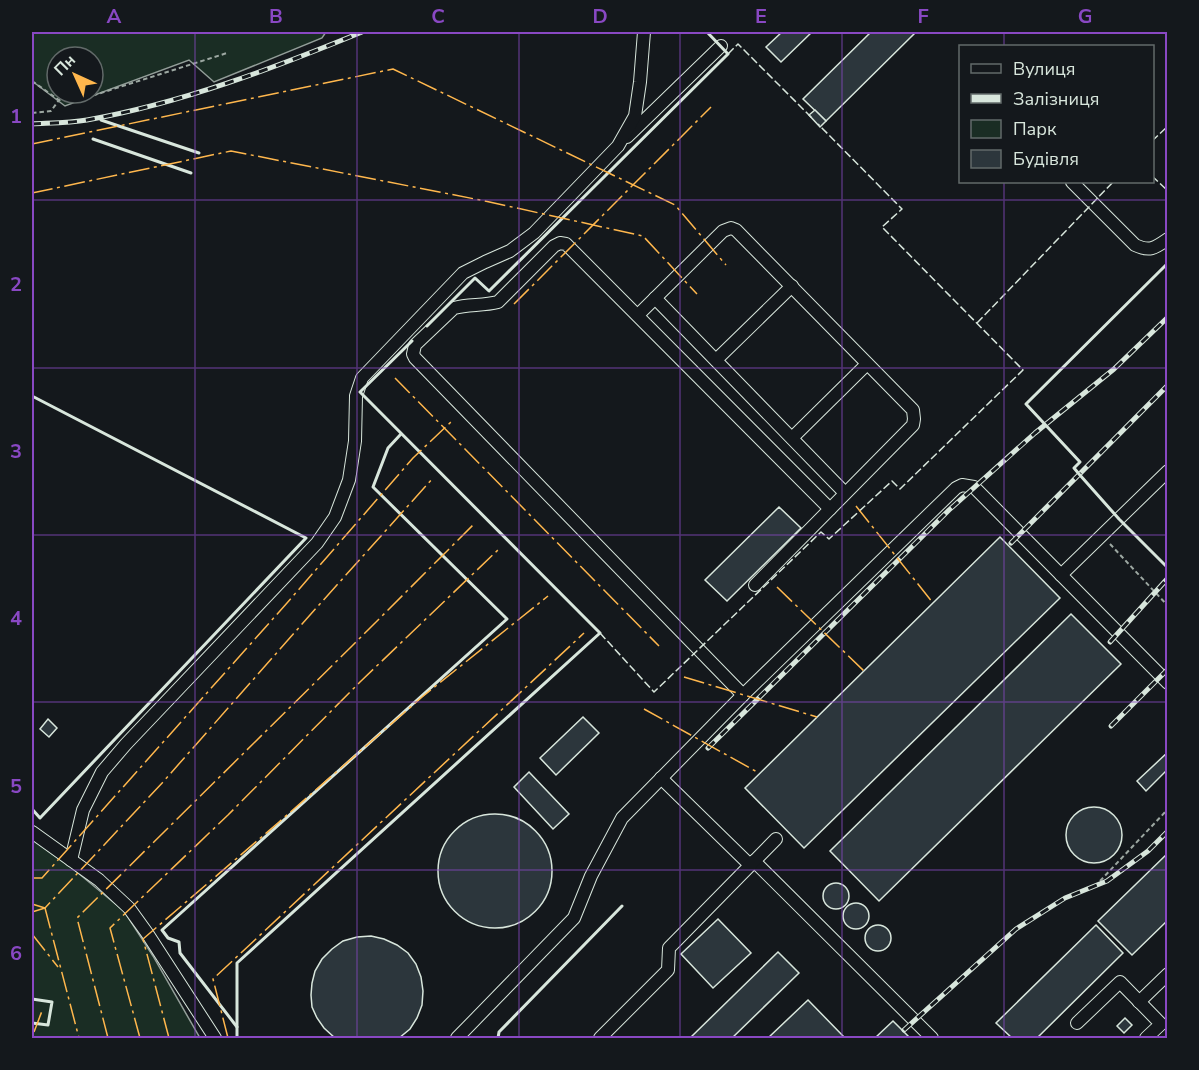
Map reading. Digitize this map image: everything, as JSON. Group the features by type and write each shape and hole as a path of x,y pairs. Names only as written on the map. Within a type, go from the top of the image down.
{"street":[{"path":"618,146 634,116 640,82 644,32"},
{"path":"70,860 84,810 102,772 316,543 335,518 349,480 355,441 356,396 362,378 464,273 510,251 534,233 618,146 721,46"},
{"path":"1073,183 1135,244 1143,249 1151,249 1167,239"},
{"path":"638,315 723,231 731,228 736,230 913,410 913,425 755,585"},
{"path":"743,695 415,358 413,354 415,345 454,308 498,302 554,246 560,243 566,244 830,509"},
{"path":"716,360 792,286"},
{"path":"655,298 846,493"},
{"path":"792,438 867,364"},
{"path":"1061,575 1167,471"},
{"path":"457,1038 574,918 591,876 622,818 743,695 956,488 963,485 974,487 1167,683"},
{"path":"661,778 932,1038"},
{"path":"32,832 99,880 129,908 215,1038"},
{"path":"600,1038 668,970 669,948 776,839"},
{"path":"1139,1002 1167,974"},
{"path":"1077,1023 1120,982 1139,1002 1164,1020 1146,1038"}],"path":[{"path":"105,92 227,53"},
{"path":"32,81 45,90"},
{"path":"32,113 51,111 55,105"},
{"path":"1102,535 1167,606"},
{"path":"1100,881 1167,809"}],"green space":[{"path":"32,32 326,32 322,38 214,82 189,60 105,91 105,45 45,45 45,91 32,81"},
{"path":"32,839 72,868 124,911 200,1038 32,1038"}],"building":[{"path":"782,32 812,32 781,62 766,47"},
{"path":"871,32 916,32 826,121 803,99"},
{"path":"815,110 826,121 820,127 809,115"},
{"path":"779,507 801,528 727,601 705,580"},
{"path":"1000,537 1060,598 804,848 745,788"},
{"path":"1071,614 1121,664 879,901 830,851"},
{"path":"583,717 599,733 556,775 540,758"},
{"path":"48,719 57,728 49,737 40,729"},
{"path":"1168,752 1168,769 1146,791 1137,781"},
{"path":"529,772 569,814 553,829 514,787"},
{"path":"1088,807 1100,807 1110,811 1118,819 1122,835 1118,851 1110,859 1100,863 1088,863 1078,859 1070,851 1066,841 1066,829 1070,819 1078,811"},
{"path":"495,814 517,818 536,830 548,849 552,871 548,893 536,912 517,924 495,928 473,924 454,912 442,893 438,871 442,849 454,830 473,818"},
{"path":"1168,853 1168,920 1132,955 1098,921"},
{"path":"836,883 845,887 849,896 845,905 836,909 827,905 823,896 827,887"},
{"path":"856,903 865,907 869,916 865,925 856,929 847,925 843,916 847,907"},
{"path":"718,919 751,953 713,988 681,954"},
{"path":"878,925 887,929 891,938 887,947 878,951 869,947 865,938 869,929"},
{"path":"1096,925 1123,953 1037,1038 1012,1038 996,1023"},
{"path":"371,936 384,939 408,953 421,977 422,1005 410,1029 399,1038 335,1038 324,1028 312,1007 312,983 315,971 322,959 343,941"},
{"path":"778,952 799,973 732,1038 690,1038"},
{"path":"808,1000 845,1038 768,1038"},
{"path":"1125,1018 1132,1025 1124,1033 1117,1026"},
{"path":"893,1021 910,1038 875,1038"}],"railway":[{"path":"32,124 87,120 158,104 227,83 362,32"},
{"path":"708,748 949,510 1035,433 1114,369 1168,317"},
{"path":"1011,543 1168,385"},
{"path":"1110,642 1168,578"},
{"path":"1111,726 1168,669"},
{"path":"904,1030 1016,929 1065,898 1107,881 1148,851 1168,831"}],"fence":[{"path":"728,54 738,44 812,118"},
{"path":"600,633 654,692 821,532 829,539 892,481 900,489 1023,370 882,227 902,209 818,124"},
{"path":"1154,139 1168,126"},
{"path":"1154,178 1168,191"},
{"path":"977,323 1112,183"}],"wall":[{"path":"427,326 475,278 489,291 728,54 707,32"},
{"path":"101,120 199,153"},
{"path":"93,139 191,173"},
{"path":"1168,263 1026,404 1080,462 1074,468 1079,474 1119,519 1168,568"},
{"path":"237,1038 237,963 600,633 360,392 412,341"},
{"path":"32,396 306,538 40,818 32,809"},
{"path":"237,1027 180,953 179,942 168,938 162,930 507,619 373,487 388,448 401,434"},
{"path":"498,1038 499,1032 622,906"},
{"path":"32,999 52,1002 48,1025 32,1023"}],"power":[{"path":"32,144 393,69 675,205 726,265"},
{"path":"514,304 711,107"},
{"path":"32,193 231,151 485,201 643,236 697,294"},
{"path":"395,378 659,646"},
{"path":"32,878 42,878 413,458 453,420"},
{"path":"32,912 45,908 163,782 433,478"},
{"path":"856,506 933,603"},
{"path":"108,1038 77,918 475,523"},
{"path":"140,1038 110,928 500,548"},
{"path":"777,587 864,671"},
{"path":"169,1038 143,939 422,697 548,596"},
{"path":"228,1038 213,979 584,633"},
{"path":"684,677 817,717"},
{"path":"644,709 759,773"},
{"path":"32,904 45,908"},
{"path":"45,908 79,1038"},
{"path":"32,934 58,967"},
{"path":"34,1032 42,1011"}]}
